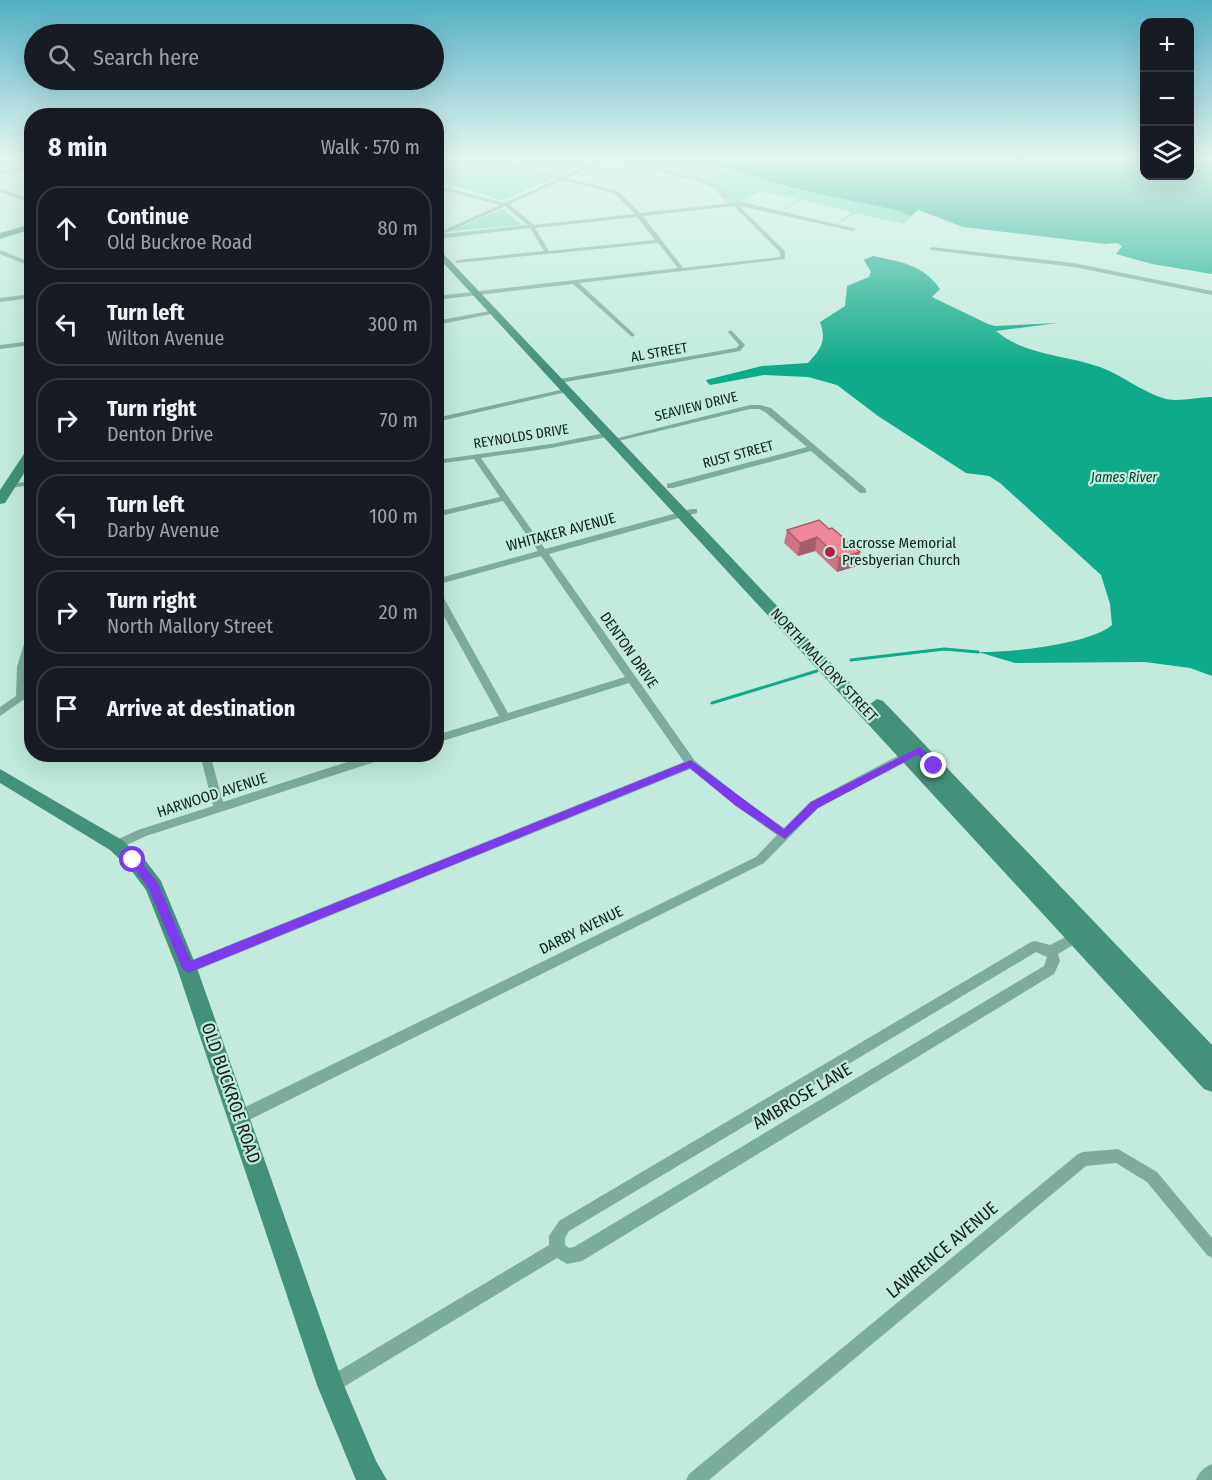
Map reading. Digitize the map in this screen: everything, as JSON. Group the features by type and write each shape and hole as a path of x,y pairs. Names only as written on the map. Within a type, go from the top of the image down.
{"main road":[{"path":"0,236 24,228"},
{"name":"NORTH MALLORY STREET","path":"444,246 459,262 495,312 566,384"},
{"name":"NORTH MALLORY STREET","path":"444,256 482,292 1083,933 1212,1060"},
{"name":"NORTH MALLORY STREET","path":"616,437 670,486 689,513"},
{"path":"0,500 24,463"},
{"name":"OLD BUCKROE ROAD","path":"0,775 116,845 138,865 154,886 188,968 330,1385 366,1471 373,1480"},
{"name":"NORTH MALLORY STREET","path":"1083,933 1212,1082"}],"street":[{"path":"444,236 515,227"},
{"path":"532,227 548,252"},
{"path":"648,227 682,270"},
{"path":"444,297 783,258 783,252 758,227"},
{"path":"845,227 853,229"},
{"path":"459,262 658,241"},
{"path":"932,249 1074,265 1212,293"},
{"path":"0,252 24,262"},
{"path":"574,282 632,335"},
{"path":"0,300 24,297"},
{"path":"444,322 495,312"},
{"name":"AL STREET","path":"566,384 733,352 742,345 731,332"},
{"path":"0,347 24,345"},
{"path":"444,418 566,384"},
{"name":"SEAVIEW DRIVE","path":"616,437 755,406 768,410 863,491"},
{"name":"REYNOLDS DRIVE","path":"444,461 616,437"},
{"name":"RUST STREET","path":"670,486 812,448"},
{"name":"DENTON DRIVE","path":"476,456 691,764 785,835"},
{"path":"9,486 24,484"},
{"path":"444,513 504,498"},
{"name":"WHITAKER AVENUE","path":"444,580 689,513"},
{"path":"444,607 505,717"},
{"path":"24,660 22,667 24,682"},
{"path":"444,736 632,679"},
{"path":"0,712 24,697"},
{"name":"DARBY AVENUE","path":"240,1117 760,860 814,805 914,753"},
{"path":"207,762 219,808"},
{"name":"HARWOOD AVENUE","path":"116,845 142,833 353,762"},
{"path":"188,968 691,764"},
{"name":"AMBROSE LANE","path":"1051,951 1083,933"},
{"name":"AMBROSE LANE","path":"1039,946 1051,951 1054,962 1049,970 576,1256 567,1256 557,1249 556,1236 564,1226 1029,949 1039,946"},
{"name":"LAWRENCE AVENUE","path":"695,1480 1083,1159 1118,1156 1152,1177 1212,1250"},
{"path":"330,1385 557,1249"},
{"path":"1205,1480 1212,1473"}],"shaded area":[{"path":"460,227 498,227 451,231"}],"water":[{"path":"964,227 1212,227 1212,274 1152,264 1116,254 1122,246 1117,243 1105,244"},
{"name":"James River","path":"873,256 902,262 918,269 940,289 932,297 988,324 995,326 1057,323 996,331 1020,345 1100,367 1149,393 1166,399 1212,397 1212,676 1190,668 1145,662 1015,663 978,652 1048,646 1101,632 1112,625 1110,604 1101,575 1000,483 989,476 966,473 878,416 837,385 808,377 764,375 710,385 707,382 706,380 762,366 808,363 822,344 823,334 820,322 845,306 847,286 869,277 871,272 864,260"}],"building":[{"path":"819,520 860,552 839,558 817,537 800,543 787,530"}],"waterway":[{"path":"851,660 944,649 978,652"},
{"path":"712,703 817,671"}],"place":[{"name":"Lacrosse Memorial Presbyerian Church","path":"830,552"}],"route":[{"path":"133,860 154,886 188,968 691,764 785,835 814,805 908,755 920,750 934,766"}]}
